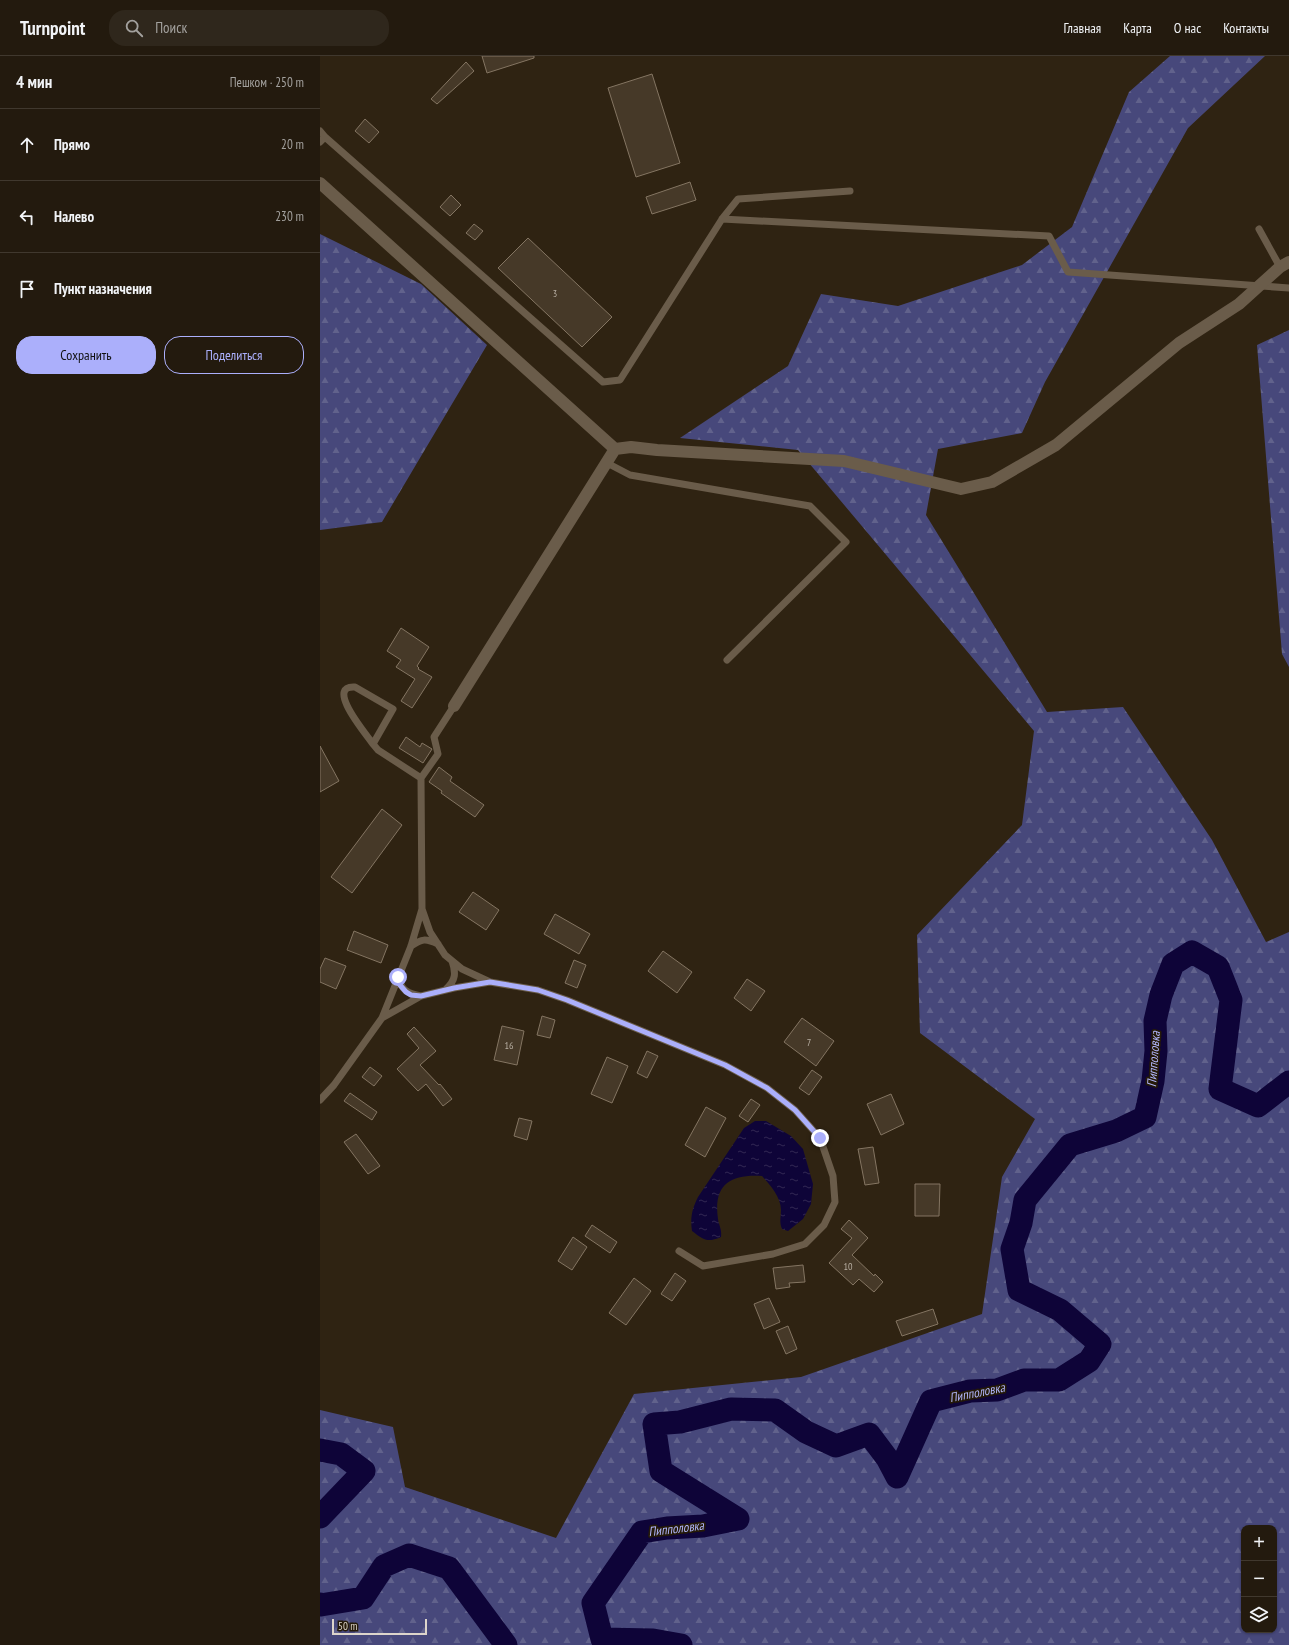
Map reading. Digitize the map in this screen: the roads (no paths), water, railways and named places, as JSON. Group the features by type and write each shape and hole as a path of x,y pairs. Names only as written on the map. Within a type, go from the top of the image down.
{"street":[{"path":"320,183 615,449 631,447 657,450 844,461 961,489 992,482 1056,445 1180,343 1239,304 1284,264"},
{"path":"454,706 615,449"}],"lane":[{"path":"320,131 323,140 603,382 620,380 722,219 738,199 850,191"},
{"path":"722,219 1049,236 1068,272 1289,288"},
{"path":"1260,229 1284,264"},
{"path":"607,463 630,475 810,506 846,542 727,660"},
{"path":"373,744 393,710 355,687 350,686 345,689 343,694 344,703 373,744 378,750 421,778"},
{"path":"320,1100 334,1085 382,1018 411,946 422,909 421,778 438,754 434,737 454,706"},
{"path":"422,909 430,932 445,955 462,969 490,982 538,990 567,1000 725,1065 767,1088 795,1110 820,1138 833,1176 835,1202 824,1225 805,1244 774,1254 703,1266 679,1251"},
{"path":"411,946 421,940 430,940 438,944"},
{"path":"445,990 453,983 456,976 452,961"},
{"path":"398,977 400,985 406,992 411,995 421,996"},
{"path":"382,1018 421,996 490,982"}],"water":[{"path":"755,1121 766,1121 791,1136 803,1149 813,1184 811,1204 803,1219 788,1231 782,1229 781,1226 781,1205 779,1200 772,1187 762,1176 733,1179 726,1184 718,1197 717,1207 721,1237 706,1240 692,1231 691,1218 696,1201 744,1128"}],"waterway":[{"name":"Пипполовка","path":"681,1645 653,1640 602,1639 593,1603 642,1532 667,1528 703,1526 738,1519 661,1471 654,1424 680,1422 731,1409 775,1410 806,1432 836,1446 869,1434 887,1458 897,1477 931,1401 970,1391 997,1390 1024,1380 1059,1380 1089,1361 1100,1344 1060,1310 1019,1290 1012,1249 1021,1223 1025,1200 1070,1145 1116,1131 1145,1117 1153,1081 1156,1051 1155,1021 1161,995 1173,964 1192,952 1218,967 1231,1000 1220,1089 1258,1106 1289,1082"},
{"name":"Пипполовка","path":"320,1450 341,1454 364,1471 320,1517"},
{"name":"Пипполовка","path":"320,1604 363,1598 384,1566 409,1555 449,1568 506,1645"}]}
